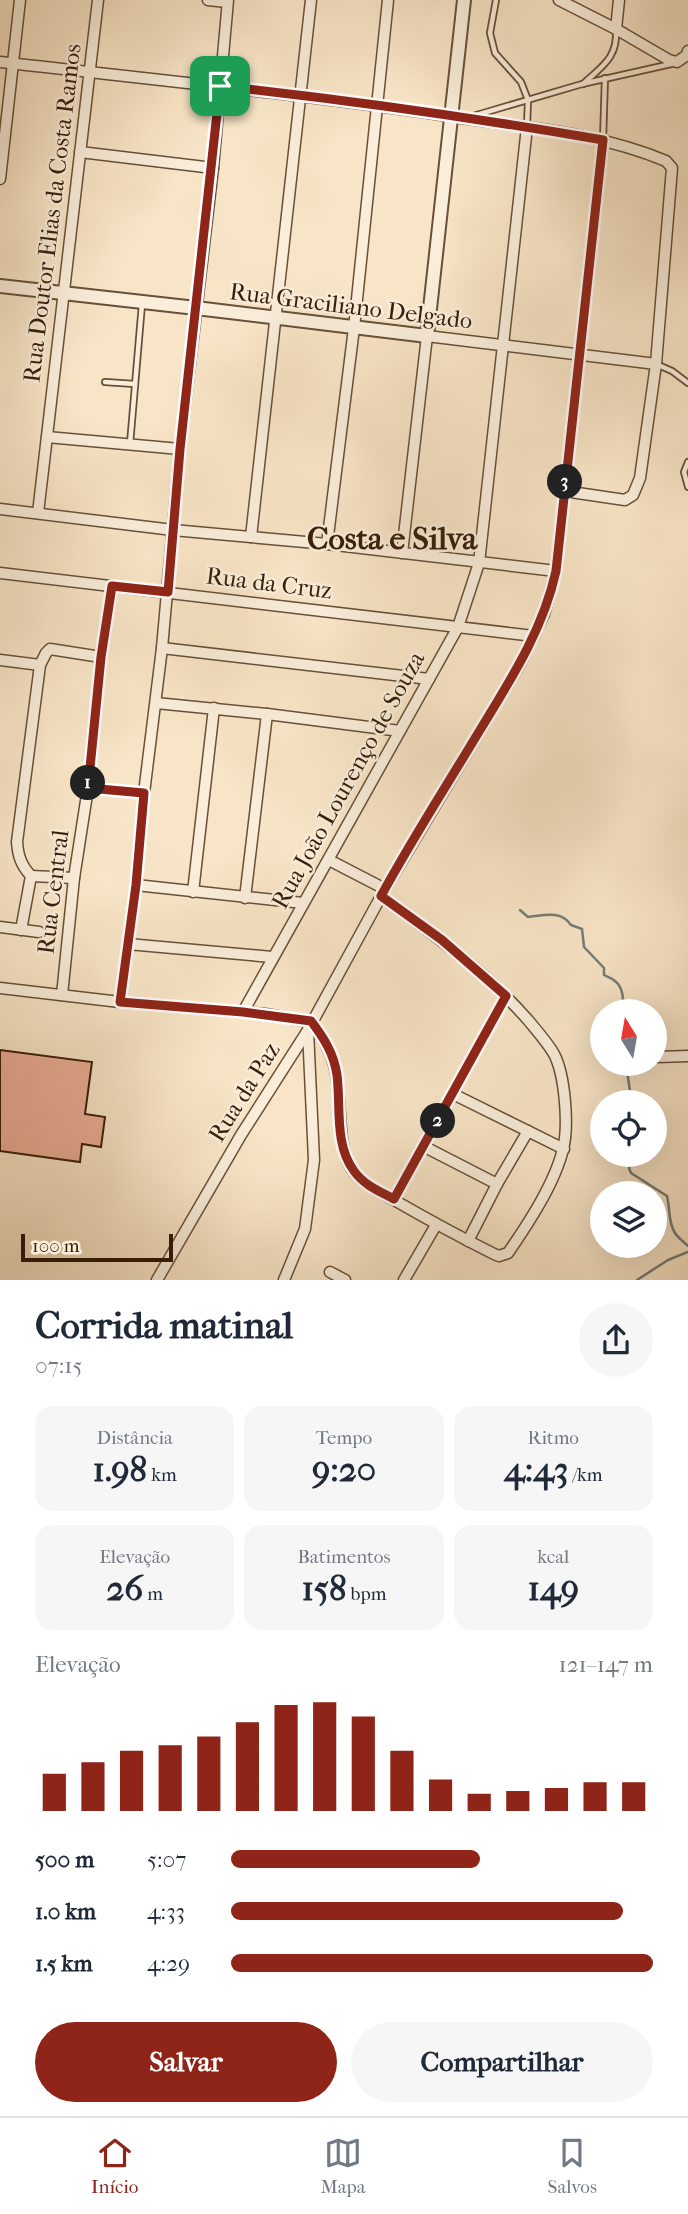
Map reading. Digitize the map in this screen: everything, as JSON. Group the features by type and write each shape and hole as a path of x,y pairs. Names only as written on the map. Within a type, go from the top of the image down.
{"street":[{"path":"0,179 20,0"},
{"name":"Rua Doutor Elias da Costa Ramos","path":"38,513 98,0"},
{"path":"120,1002 136,885 168,592 180,449 213,168 227,1 208,0"},
{"path":"251,537 311,0"},
{"path":"327,544 354,327 388,0"},
{"path":"402,553 464,0"},
{"path":"559,0 663,57 682,58"},
{"path":"616,29 619,0"},
{"path":"0,62 300,95 527,127 603,140 659,158 671,165 673,175 656,364 640,478 630,498 625,500 564,491"},
{"name":"Rua João Lourenço de Souza","path":"243,1012 458,627 479,563 527,127"},
{"name":"Rua da Paz","path":"157,1279 241,1135 309,1026 383,892 520,664 551,593 556,571 603,140"},
{"path":"80,152 213,168"},
{"name":"Rua Graciliano Delgado","path":"0,286 656,364"},
{"path":"47,437 180,449"},
{"path":"0,509 556,571"},
{"name":"Rua da Cruz","path":"0,573 534,636"},
{"name":"Rua Central","path":"62,995 74,878 88,788 101,657 112,586"},
{"path":"162,648 429,679"},
{"path":"74,878 31,876 23,868 17,842 40,665 50,649 101,657"},
{"path":"0,660 40,665"},
{"path":"156,703 400,731"},
{"path":"193,892 214,708"},
{"path":"246,898 267,714"},
{"path":"88,788 144,793"},
{"path":"0,988 120,1002 243,1012 309,1026 326,1042 333,1057 337,1073 342,1139 355,1174 368,1185 436,1225 499,1256 508,1253 554,1175 564,1149 566,1131 559,1067 545,1041 506,996 383,892 328,860"},
{"path":"20,930 31,876"},
{"path":"136,885 303,904"},
{"path":"0,927 39,932"},
{"path":"128,944 272,957"},
{"path":"394,1199 506,996"},
{"path":"284,1279 305,1229 314,1160 309,1026"},
{"path":"667,1057 688,1056"},
{"path":"453,1094 564,1149"},
{"path":"468,1241 528,1131"},
{"path":"423,1146 497,1184"},
{"path":"404,1279 436,1225"},
{"path":"330,1272 345,1279"}],"lane":[{"path":"496,0 490,33 495,53 521,82 528,100 527,127"},
{"path":"582,84 610,58 617,42 616,29"},
{"path":"466,118 682,58"},
{"path":"603,140 605,78"},
{"path":"130,444 142,303"},
{"path":"656,364 672,371 688,383"},
{"path":"105,382 135,384"},
{"path":"688,463 684,472 688,487"}],"building":[{"path":"0,1050 92,1062 85,1114 105,1117 101,1147 82,1144 80,1162 0,1151"}],"waterway":[{"path":"520,910 528,917 557,915 582,929 584,947 604,968 604,975 618,984 623,999"},
{"path":"628,1076 630,1090"},
{"path":"629,1167 631,1173 667,1196 673,1229 688,1246"},
{"path":"637,1280 668,1260 688,1252"}],"district":[{"name":"Costa e Silva","path":"392,538"}],"route":[{"path":"220,86 527,127 603,140 556,571 551,593 520,664 381,896 442,940 506,996 394,1199 368,1185 355,1174 349,1163 343,1146 337,1073 333,1057 311,1021 243,1012 120,1002 136,885 144,793 88,788 101,657 112,586 168,592 180,449 220,86"}]}
